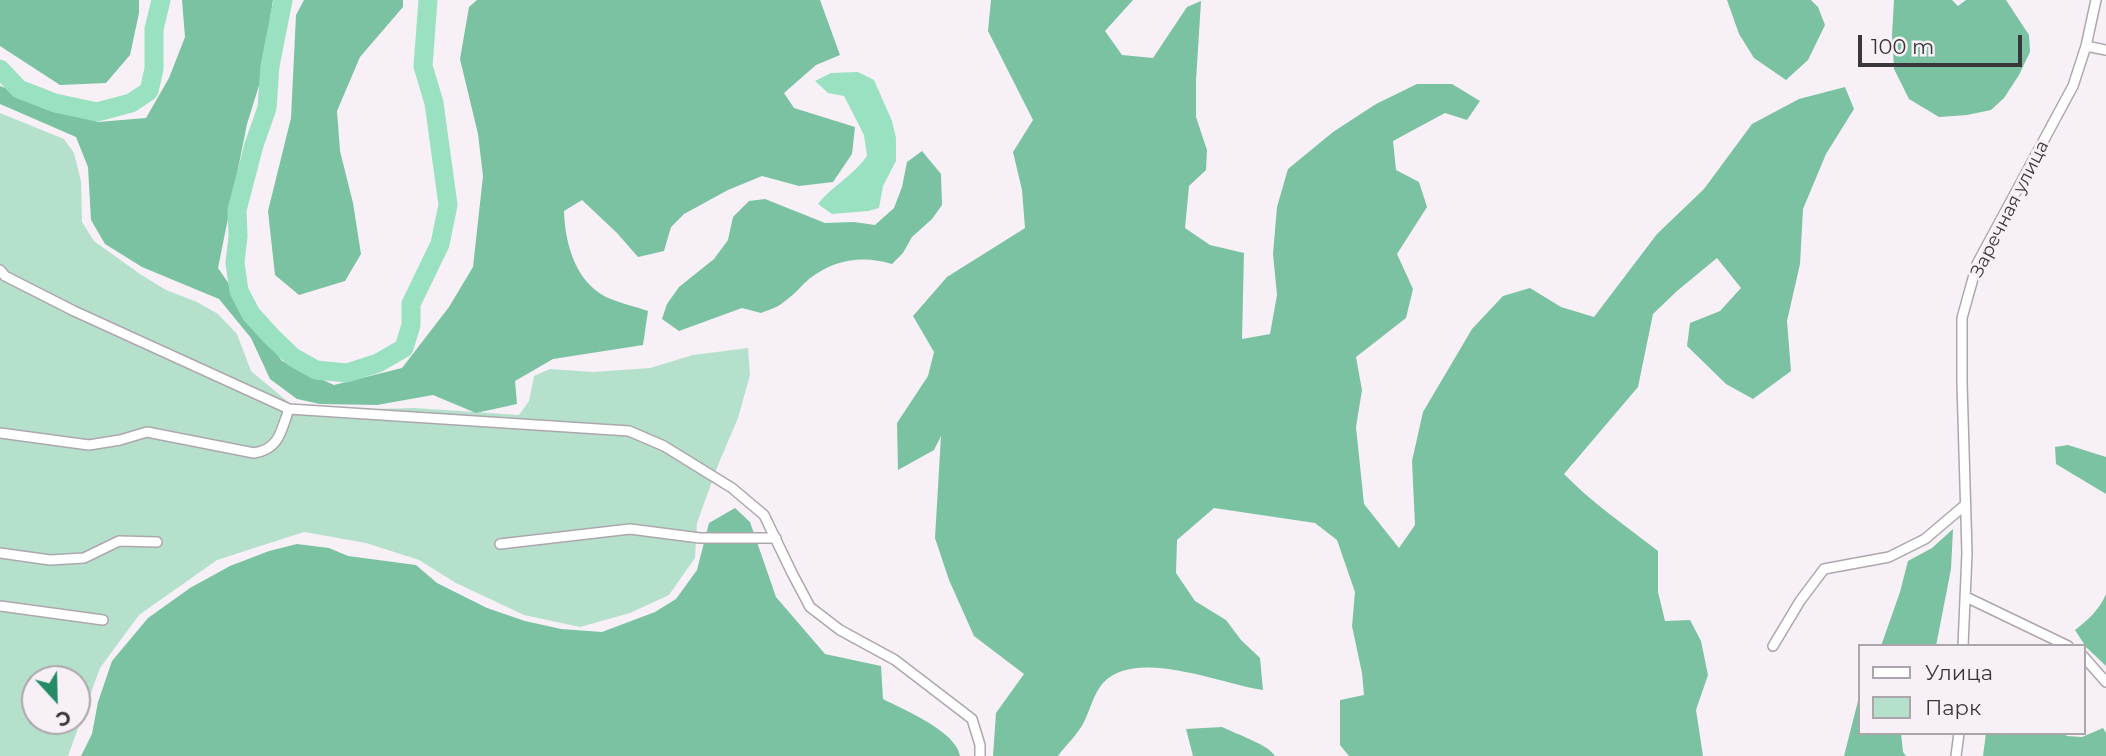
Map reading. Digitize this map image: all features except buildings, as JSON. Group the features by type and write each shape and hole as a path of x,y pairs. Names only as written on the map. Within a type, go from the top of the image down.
{"street":[{"name":"Заречная улица","path":"1964,644 1967,553 1962,318 1978,264 2074,86 2096,0"},
{"path":"2086,46 2106,50"},
{"path":"0,270 5,276 74,311 289,409 629,431 664,446 732,488 764,515 810,607 840,630 895,660 972,719 980,745 980,756"},
{"path":"0,433 89,445 147,432 254,453 264,452 276,443 289,409"},
{"path":"1773,646 1800,601 1824,569 1889,557 1925,539 1965,505"},
{"path":"500,544 630,529 700,538 776,538"},
{"path":"0,553 50,559 84,558 120,541 158,542"},
{"path":"1966,597 2064,644"},
{"path":"0,606 103,620"},
{"path":"2085,658 2106,682"},
{"path":"1956,756 1959,735"}],"green space":[{"path":"0,113 64,139 74,153 81,181 82,222 94,241 166,290 218,314 237,334 251,371 299,411 414,408 519,415 529,401 534,376 550,369 593,372 650,368 693,355 748,348 750,375 738,418 697,523 695,558 669,595 630,613 580,627 524,615 456,583 419,560 366,543 304,532 217,560 139,615 100,668 91,693 91,665 21,665 21,735 76,735 68,756 0,756"}],"shaded area":[{"path":"0,0 139,0 130,55 106,83 60,85 0,46"},
{"path":"182,0 273,0 261,79 247,124 218,268 282,361 334,385 402,368 449,307 473,267 483,176 478,134 460,59 469,7 477,0 820,0 840,55 816,65 784,93 794,108 855,127 852,154 833,182 799,186 762,176 728,190 684,214 671,227 664,251 638,257 582,200 564,211 570,248 586,281 606,297 648,311 643,345 553,359 515,381 517,404 476,413 433,395 377,405 320,404 297,399 270,379 251,338 219,299 142,267 105,244 91,220 88,167 76,137 0,104 0,86 98,122 146,118 169,78 185,37"},
{"path":"304,0 403,0 403,7 360,57 337,111 340,151 353,203 361,254 345,281 299,295 275,275 268,211 291,118 296,15"},
{"path":"991,0 1133,0 1105,31 1122,55 1153,58 1187,7 1201,1 1196,117 1207,150 1206,170 1189,186 1185,228 1210,245 1244,253 1242,339 1270,334 1277,295 1273,254 1277,207 1288,169 1333,132 1376,104 1417,84 1452,84 1480,101 1467,120 1445,113 1393,141 1396,170 1419,182 1427,207 1397,254 1413,289 1406,318 1356,357 1362,390 1356,427 1364,504 1399,548 1415,525 1412,461 1423,412 1472,329 1503,296 1530,288 1561,307 1594,317 1657,234 1704,189 1752,124 1799,99 1845,87 1854,109 1826,154 1803,209 1800,264 1787,321 1791,371 1753,399 1726,384 1687,346 1690,323 1720,311 1741,288 1717,258 1653,314 1638,387 1564,474 1598,505 1658,551 1658,592 1665,621 1690,620 1701,641 1708,675 1696,710 1703,756 1349,756 1340,745 1340,700 1364,695 1352,626 1355,592 1337,540 1315,523 1214,508 1177,540 1176,573 1195,601 1226,620 1241,640 1260,658 1263,690 1180,671 1136,668 1118,673 1103,683 1081,726 1058,756 993,756 996,713 1024,674 974,636 949,580 935,538 941,436 934,450 898,470 897,423 928,376 934,352 913,316 947,277 1025,228 1022,190 1013,152 1033,120 988,31"},
{"path":"1727,0 1811,0 1818,7 1825,25 1808,60 1786,80 1754,58 1739,34"},
{"path":"1894,0 1952,0 1958,6 1966,0 2006,0 2029,35 2030,52 2004,98 1991,110 1939,117 1909,99 1894,69"},
{"path":"858,72 874,80 892,121 896,138 896,161 883,186 879,208 832,214 818,204 867,156 864,135 844,96 828,93 815,81 831,73"},
{"path":"922,151 941,174 942,205 932,219 912,237 903,253 892,264 860,260 828,267 809,279 780,305 761,313 742,308 679,331 662,319 667,304 679,287 714,259 728,240 733,217 749,201 765,199 825,223 854,222 875,225 894,208 907,162"},
{"path":"2068,445 2106,457 2106,494 2056,464 2055,447"},
{"path":"735,508 750,522 776,597 825,654 881,666 883,699 939,730 949,738 960,756 81,756 92,734 98,702 112,661 148,618 190,588 230,566 269,551 297,544 329,548 348,556 416,565 437,583 487,608 525,621 561,629 602,632 655,612 676,599 697,570 709,523"},
{"path":"1953,529 1951,569 1936,644 1882,644 1908,561 1932,548"},
{"path":"2106,594 2106,666 2086,647 2075,630 2100,605"},
{"path":"1857,705 1857,735 1901,735 1906,756 1844,756"},
{"path":"1222,727 1259,744 1275,756 1193,756 1186,729"},
{"path":"2103,728 2106,733 2106,756 1983,756 1986,735 2082,737"}],"waterway":[{"path":"0,69 19,89 55,103 97,112 131,103 149,91 154,69 154,29 161,0"},
{"path":"283,0 270,66 267,108 237,210 235,263 239,291 251,314 293,357 316,370 347,373 378,363 404,348 411,325 411,304 440,244 448,205 434,103 423,66 428,0"}]}
